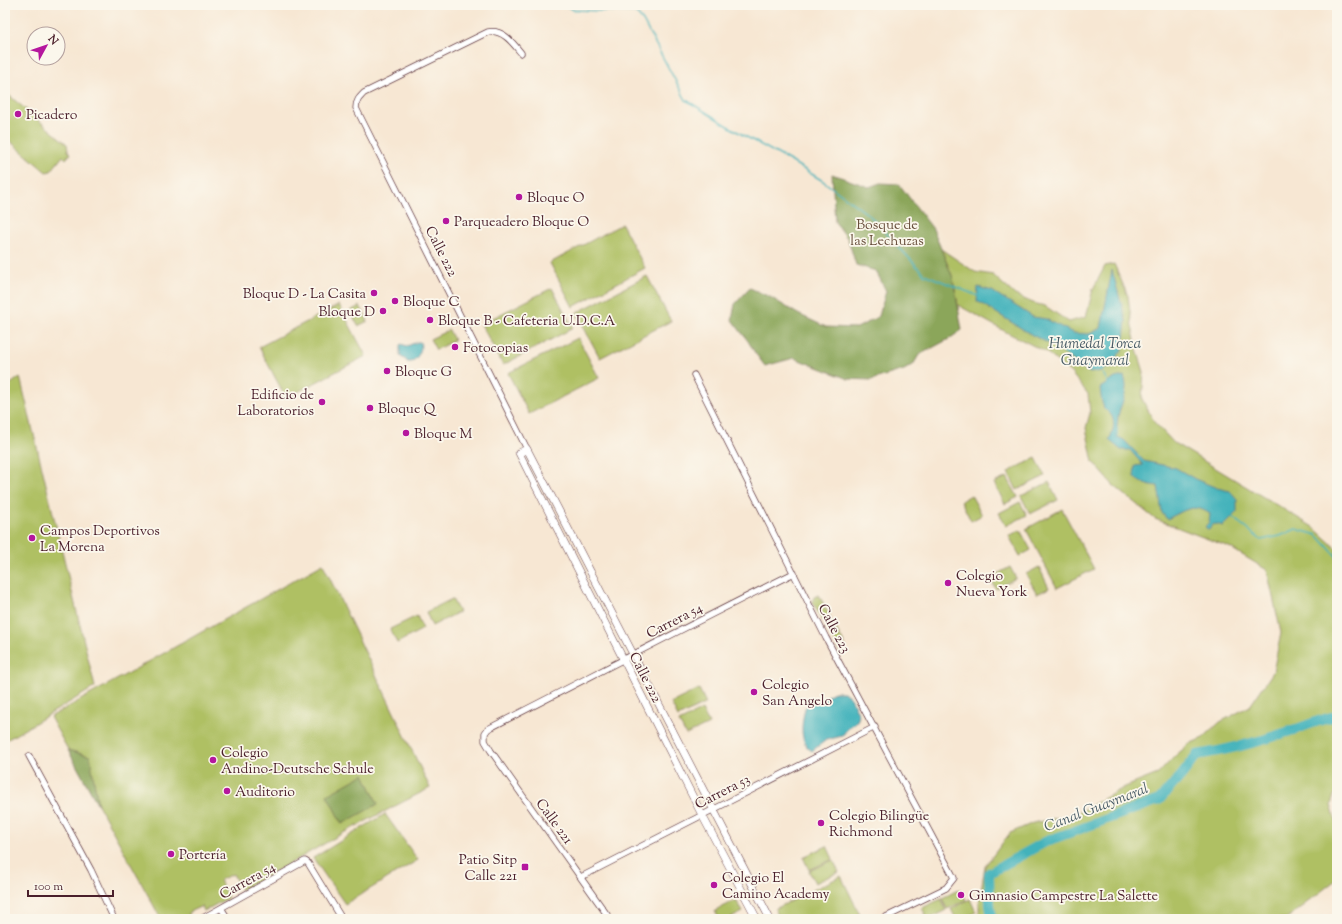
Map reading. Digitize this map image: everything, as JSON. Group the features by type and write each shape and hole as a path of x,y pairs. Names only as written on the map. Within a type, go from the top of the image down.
{"street":[{"name":"Calle 222","path":"521,53 504,35 497,32 488,32 364,93 359,97 356,108 527,449 770,919"},
{"path":"1337,128 1337,136"},
{"name":"Calle 223","path":"694,375 826,638 875,727 954,878 946,888 882,919"},
{"name":"Calle 222","path":"527,449 519,453 702,815 757,919"},
{"name":"Carrera 54","path":"484,736 488,729 597,672 794,573"},
{"name":"Carrera 53","path":"581,877 875,727"},
{"name":"Calle 221","path":"484,736 491,752 610,919"},
{"path":"29,756 91,870 114,919"},
{"name":"Carrera 54","path":"200,919 305,861 308,863 342,919"},
{"path":"221,908 228,919"}],"green space":[{"name":"Picadero","path":"5,92 67,144 68,151 71,154 69,156 67,155 68,157 66,159 63,156 51,171 46,172 5,137"},
{"name":"Bosque de las Lechuzas","path":"832,174 869,187 880,183 899,184 933,229 953,278 962,330 949,339 919,355 913,365 904,370 871,380 848,379 794,358 765,366 732,320 735,304 750,288 770,297 798,314 826,327 857,328 879,316 886,291 876,271 856,265 848,239 835,222"},
{"path":"622,224 645,268 573,307 550,263"},
{"path":"941,249 975,272 993,275 1015,295 1033,303 1045,306 1069,322 1086,317 1093,289 1105,266 1114,264 1128,296 1132,326 1144,372 1142,399 1155,423 1174,443 1313,527 1337,549 1337,792 1334,795 1331,805 1337,825 1337,879 1286,919 979,919 979,903 985,866 1010,833 1033,823 1076,814 1125,787 1158,774 1189,744 1203,738 1220,722 1250,706 1273,672 1281,633 1267,570 1229,547 1155,519 1113,485 1093,462 1086,428 1090,413 1088,394 1071,373 1046,352 1006,332 958,305 953,278"},
{"path":"647,276 671,321 600,358 576,313"},
{"path":"552,288 573,328 503,365 481,324"},
{"path":"339,305 366,356 286,398 259,347"},
{"path":"360,306 368,321 358,326 350,311"},
{"path":"449,330 454,340 436,350 430,339"},
{"path":"578,338 599,378 529,414 508,373"},
{"name":"Campos Deportivos La Morena","path":"20,377 95,687 5,741 5,388"},
{"path":"1036,458 1045,476 1017,490 1008,472"},
{"path":"1007,477 1018,497 1005,504 994,483"},
{"path":"1049,482 1058,500 1030,514 1021,496"},
{"path":"971,495 982,515 971,521 961,501"},
{"path":"1020,502 1027,515 1006,526 999,513"},
{"path":"1062,509 1094,569 1057,588 1026,529"},
{"path":"1020,530 1031,550 1020,556 1009,536"},
{"path":"323,564 430,788 343,833 241,890 233,874 220,880 228,898 204,911 202,906 189,912 188,913 191,918 189,919 161,919 50,717"},
{"path":"1010,567 1016,578 996,589 990,578"},
{"path":"1039,567 1049,588 1037,594 1026,574"},
{"path":"819,595 831,619 827,621 822,620 813,603 814,597"},
{"path":"452,599 459,612 432,626 426,612"},
{"path":"417,616 423,629 397,643 390,629"},
{"path":"834,625 846,647 840,651 829,631 830,627"},
{"path":"699,689 706,703 678,717 671,703"},
{"path":"702,710 709,724 686,735 679,722"},
{"path":"68,750 90,756 98,805"},
{"path":"364,774 378,804 342,824 327,795"},
{"path":"385,814 418,860 345,904 313,858"},
{"path":"827,846 833,859 809,870 803,857"},
{"path":"833,860 839,872 815,883 809,871"},
{"path":"841,876 861,917 858,919 780,919 775,909"},
{"path":"960,889 966,900 947,909 942,898"},
{"path":"941,899 946,910 928,919 922,908"},
{"path":"970,899 976,912 962,919 956,919 951,909"},
{"path":"736,900 743,912 729,919 719,919 715,911"}],"water":[{"name":"Humedal Torca Guaymaral","path":"1112,270 1126,321 1123,349 1110,366 1101,371 1090,373 1052,345 1032,335 977,301 978,287 992,291 1033,317 1046,319 1073,333 1089,334 1101,328"},
{"path":"420,342 421,345 419,353 412,362 407,362 400,356 400,345 407,346"},
{"path":"1124,376 1126,382 1126,392 1119,411 1116,436 1124,440 1144,461 1176,468 1195,479 1217,488 1230,491 1237,499 1237,512 1223,526 1216,524 1212,525 1209,530 1205,527 1209,522 1210,514 1204,510 1193,508 1167,519 1162,513 1158,486 1140,481 1134,477 1135,466 1143,465 1130,450 1121,450 1109,440 1113,431 1113,418 1103,406 1100,388 1115,378"},
{"path":"835,692 844,692 851,698 859,715 858,719 842,736 826,740 812,751 805,742 802,731 805,708 812,702"}],"waterway":[{"path":"564,5 574,10 635,12 643,21 686,100 823,181 870,216 924,274 978,296"},
{"path":"1101,370 1109,384"},
{"path":"1117,428 1117,436"},
{"path":"1231,516 1261,540 1280,536 1296,529 1317,535 1337,557"},
{"name":"Canal Guaymaral","path":"992,919 989,873 1047,841 1159,800 1181,776 1197,755 1252,743 1337,716"}],"place":[{"name":"Picadero","path":"18,114"},
{"name":"Bloque O","path":"519,197"},
{"name":"Parqueadero Bloque O","path":"446,221"},
{"name":"Bloque D - La Casita","path":"374,293"},
{"name":"Bloque C","path":"395,301"},
{"name":"Bloque D","path":"383,311"},
{"name":"Bloque B - Cafeteria U.D.C.A","path":"430,320"},
{"name":"Fotocopias","path":"455,347"},
{"name":"Bloque G","path":"387,371"},
{"name":"Edificio de Laboratorios","path":"322,402"},
{"name":"Bloque Q","path":"370,408"},
{"name":"Bloque M","path":"406,433"},
{"name":"Campos Deportivos La Morena","path":"32,538"},
{"name":"Colegio Nueva York","path":"948,583"},
{"name":"Colegio San Angelo","path":"754,692"},
{"name":"Colegio Andino-Deutsche Schule","path":"213,760"},
{"name":"Auditorio","path":"227,791"},
{"name":"Colegio Bilingüe Richmond","path":"821,823"},
{"name":"Portería","path":"171,854"},
{"name":"Patio Sitp Calle 221","path":"525,867"},
{"name":"Colegio El Camino Academy","path":"714,885"},
{"name":"Gimnasio Campestre La Salette","path":"961,895"}]}
